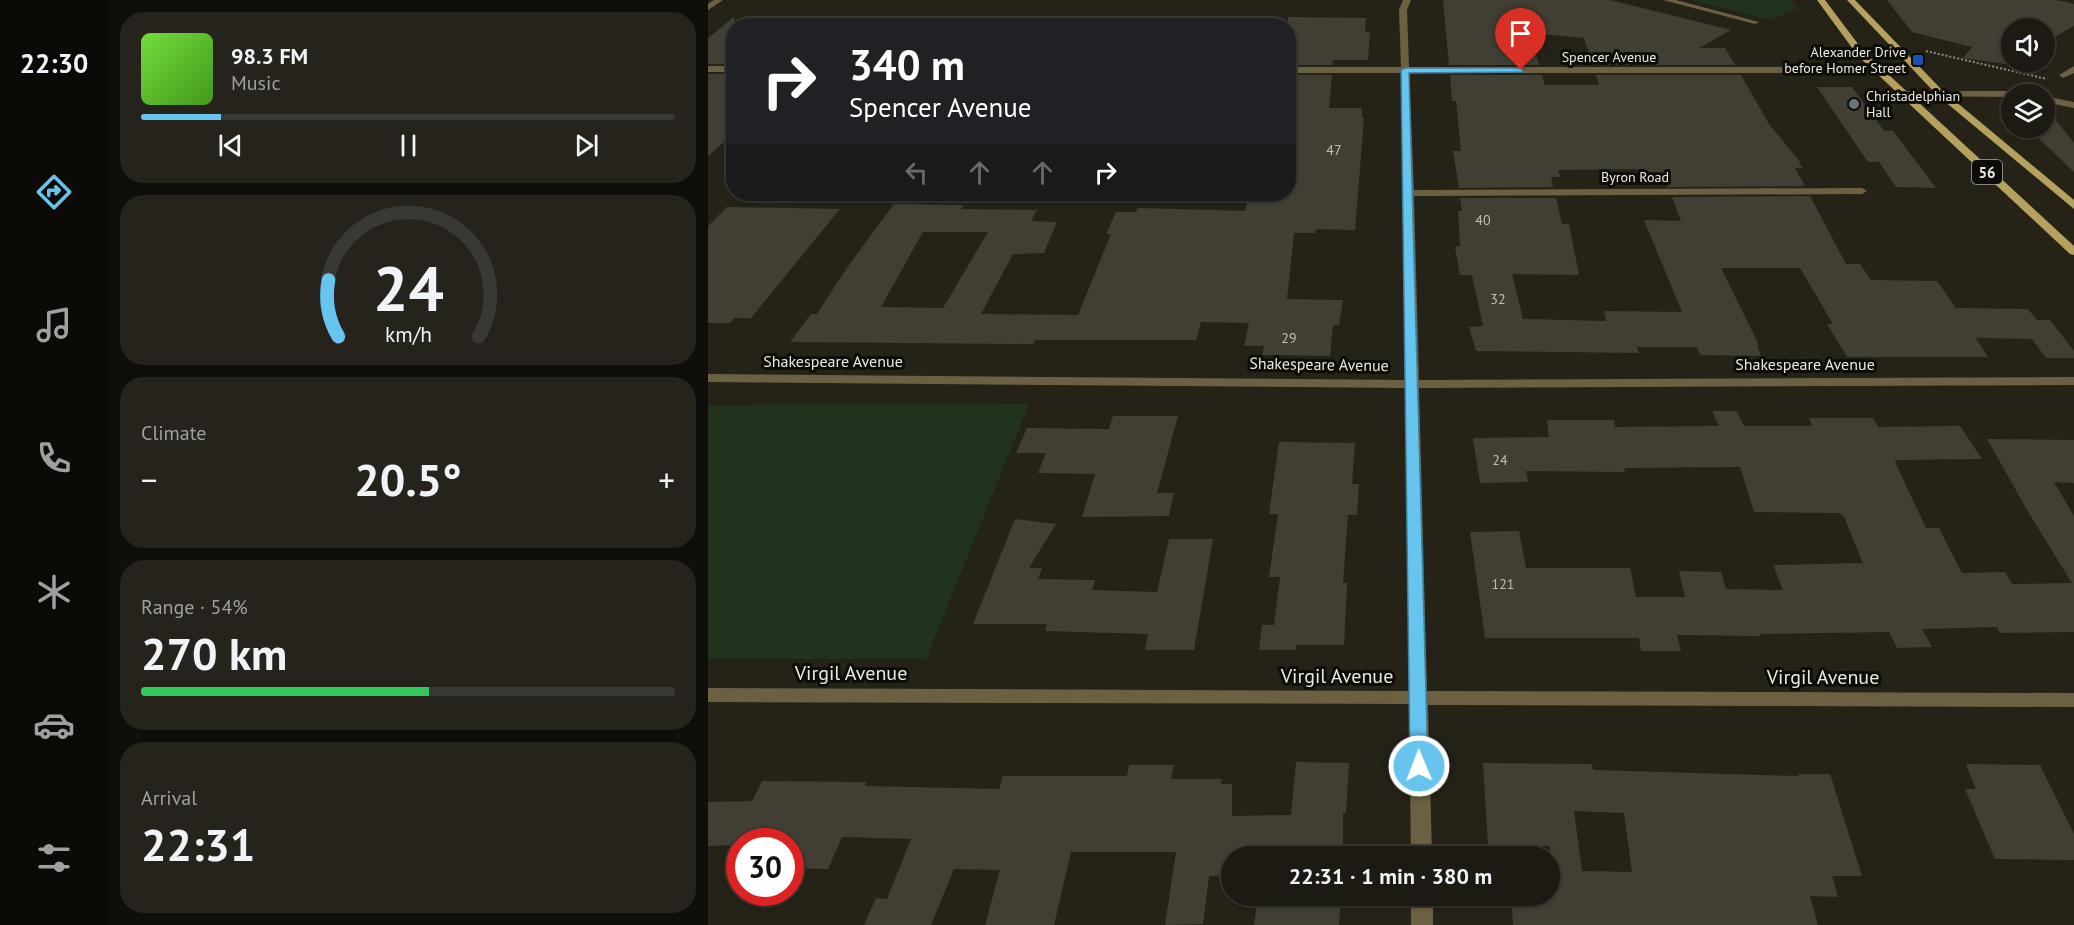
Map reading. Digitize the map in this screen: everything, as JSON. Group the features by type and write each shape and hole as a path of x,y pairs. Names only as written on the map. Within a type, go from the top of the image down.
{"main road":[{"name":"56","path":"1821,0 1861,54 2074,252"},
{"name":"56","path":"1851,0 1945,96 2074,206"}],"street":[{"path":"708,8 719,0"},
{"path":"1407,0 1403,10 1409,193 1421,846"},
{"path":"1667,0 1755,22"},
{"path":"708,69 726,69"},
{"path":"2063,75 2074,69"},
{"name":"Spencer Avenue","path":"1296,70 1822,70"},
{"path":"1905,97 2001,95"},
{"path":"1945,96 2001,99"},
{"path":"2055,101 2074,105"},
{"name":"Byron Road","path":"1409,193 1862,191"},
{"name":"Shakespeare Avenue","path":"708,378 1413,384 2074,381"},
{"name":"Virgil Avenue","path":"708,695 2074,700"},
{"path":"1422,906 1422,925"}],"path":[{"path":"1898,50 1937,52 2051,80"}],"green space":[{"path":"1691,0 1792,0 1798,8 1770,20"},
{"path":"1029,404 926,659 708,659 708,405"}],"building":[{"path":"1443,0 1610,0 1731,30 1699,48 1725,48 1735,65 1593,65 1584,38 1530,33 1539,65 1449,65"},
{"path":"1887,0 2057,0 2074,4 2074,26 2055,37 2055,18 2001,18 2001,63 1963,58 1972,47 1912,32"},
{"path":"1288,17 1366,18 1365,32 1370,32 1368,60 1333,60 1332,65 1296,65 1296,18"},
{"path":"726,23 726,64 708,64 708,38"},
{"path":"708,74 726,74 726,140 708,156"},
{"path":"1296,75 1332,75 1329,108 1362,108 1362,118 1364,118 1355,230 1316,229 1315,233 1294,233 1287,299 1343,300 1339,325 1333,325 1330,356 1262,355 1264,346 1244,346 1249,323 1201,322 1196,340 1035,340 1033,344 790,342 811,314 817,314 846,269 894,204 964,205 961,209 1037,210 1031,221 1057,222 1044,253 1013,254 981,314 1078,315 1111,234 1106,234 1116,212 1136,212 1138,208 1245,211 1247,201 1296,201","holes":["923,232 988,232 943,308 881,307"]},
{"path":"1450,75 1542,75 1545,85 1599,85 1596,75 1741,75 1769,124 1801,163 1799,163 1803,168 1795,168 1805,186 1668,187 1662,172 1638,172 1637,169 1558,170 1561,177 1551,177 1553,187 1459,188 1453,151 1461,151 1456,101 1452,101"},
{"path":"1817,87 1852,87 1884,131 1893,131 1936,188 1896,187 1879,162 1868,162"},
{"path":"2055,119 2074,143 2074,172 2038,138 2055,138"},
{"path":"1810,196 1846,264 1860,264 1871,280 1937,281 1956,308 2028,309 2037,320 2050,320 2074,351 2074,358 2046,358 2032,339 1976,338 1988,357 1847,357 1827,324 1833,324 1800,268 1721,268 1759,345 1757,345 1761,356 1700,355 1697,347 1637,347 1639,353 1476,351 1469,327 1483,326 1472,275 1460,275 1455,247 1460,246 1458,211 1462,211 1460,198 1556,198 1562,224 1569,224 1579,275 1512,274 1523,319 1606,321 1604,311 1682,312 1644,220 1681,221 1672,197"},
{"path":"727,207 840,209 751,318 734,318 730,323 708,323 708,226"},
{"path":"1712,411 1737,411 1744,426 1812,426 1809,418 1873,418 1878,427 1960,426 1982,459 1895,460 1896,464 1926,528 1939,528 1962,573 2005,572 2012,584 2072,583 1987,439 2074,440 2074,483 2054,482 2074,516 2074,632 2000,633 1997,627 1922,629 1932,647 1897,648 1889,632 1760,634 1761,636 1677,635 1681,651 1641,651 1639,638 1485,638 1470,532 1519,531 1526,568 1630,568 1636,597 1685,597 1679,571 1721,572 1726,589 1783,590 1773,565 1863,563 1844,517 1839,513 1754,512 1740,467 1624,468 1625,472 1526,471 1528,482 1480,483 1473,438 1549,437 1547,420 1614,420 1615,427 1719,426"},
{"path":"1113,416 1178,416 1157,493 1174,493 1169,516 1082,517 1095,474 1038,473 1046,453 1016,453 1027,428 1109,429"},
{"path":"1279,442 1355,443 1352,484 1359,484 1357,515 1348,515 1343,583 1347,583 1344,645 1296,645 1296,650 1259,650 1262,625 1274,625 1280,577 1269,577 1278,514 1269,514"},
{"path":"1015,519 1056,524 1029,568 1042,568 1038,579 1095,580 1092,590 1157,592 1169,539 1213,539 1194,650 1145,650 1148,634 1045,631 1047,624 973,624"},
{"path":"1296,762 1349,763 1346,813 1343,813 1343,846 1221,846 1221,875 1209,876 1203,924 1165,925 1176,852 1071,852 1054,925 985,925 1000,870 954,869 931,925 864,925 876,898 887,899 911,839 842,837 828,869 804,868 804,828 726,828 726,845 708,846 708,802 752,801 762,781 866,782 865,786 999,789 1003,776 1127,776 1129,765 1174,765 1171,779 1222,779 1221,784 1232,784 1232,816 1291,815"},
{"path":"1483,763 1592,764 1593,770 1799,776 1798,774 1830,774 1862,876 1832,876 1838,897 1810,896 1818,925 1513,925 1512,906 1560,906 1560,846 1488,846","holes":["1574,811 1624,813 1632,872 1582,871"]},
{"path":"1966,764 2040,765 2074,834 2074,860 1995,859 1965,789 1976,789"},
{"path":"1257,906 1340,906 1339,925 1254,925"}],"place":[{"name":"Alexander Drive before Homer Street","path":"1918,60"},
{"name":"Christadelphian Hall","path":"1854,104"}],"route":[{"path":"1419,766 1405,70 1521,70"}]}
